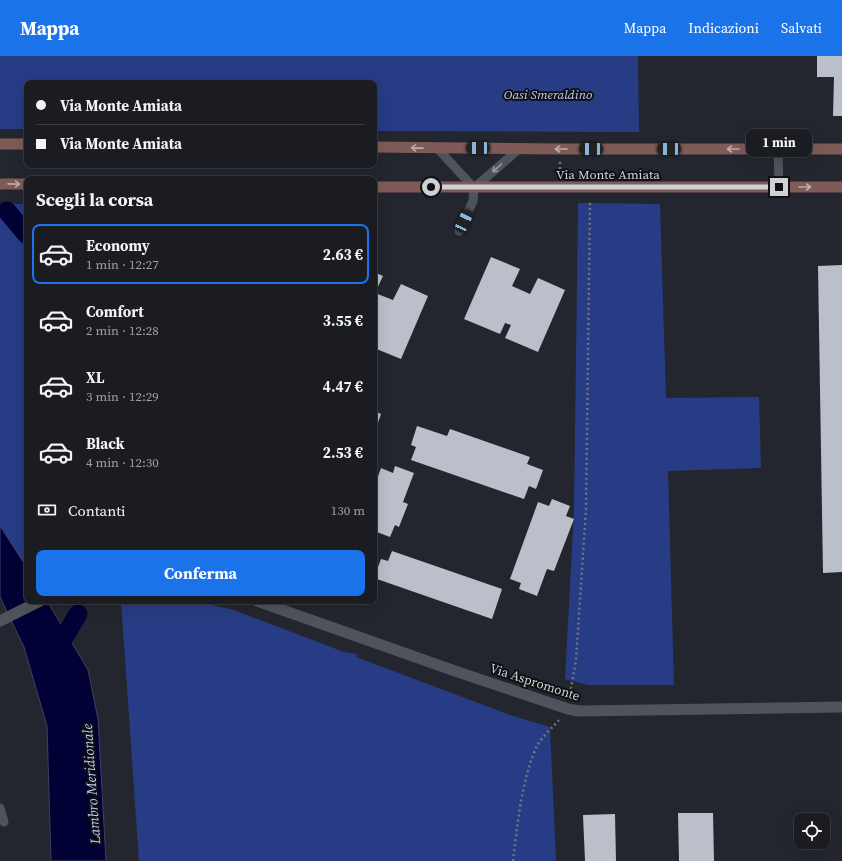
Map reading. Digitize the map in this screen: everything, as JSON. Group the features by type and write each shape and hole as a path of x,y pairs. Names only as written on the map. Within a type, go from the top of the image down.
{"main road":[{"path":"0,144 24,144"},
{"name":"Via Monte Amiata","path":"377,148 842,148"},
{"path":"0,184 24,184"},
{"name":"Via Monte Amiata","path":"377,187 842,187"}],"street":[{"path":"0,621 34,604"},
{"name":"Via Aspromonte","path":"266,604 568,709 580,711 842,707"}],"lane":[{"path":"437,148 474,188"},
{"path":"459,231 473,201 474,188 519,149"},
{"path":"778,149 779,187"},
{"path":"0,808 4,822"}],"path":[{"path":"560,149 561,188"},
{"path":"513,861 530,764 538,744 568,709 576,660 586,509 590,188"}],"green space":[{"name":"Oasi Smeraldino","path":"0,56 638,56 639,132 377,131 377,80 24,80 24,129 0,129"},
{"path":"578,203 660,204 666,398 759,397 761,468 668,471 674,685 588,685 565,679 574,510"},
{"path":"0,204 24,204 24,563 0,526"},
{"path":"121,604 207,604 231,609 344,652 357,654 356,657 510,715 550,727 556,861 139,861"}],"water":[{"name":"Lambro Meridionale","path":"0,526 24,563 24,604 49,604 88,670 98,719 106,861 51,861 47,726 24,647 0,597"}],"building":[{"path":"817,56 842,56 842,116 833,116 834,77 817,77"},
{"path":"491,257 520,269 512,286 530,294 538,278 565,290 538,352 505,338 511,325 505,323 500,334 464,319"},
{"path":"842,265 842,572 823,573 818,266"},
{"path":"377,273 383,276 377,289"},
{"path":"401,284 428,296 401,359 377,349 377,294 393,300"},
{"path":"377,412 381,414 377,425"},
{"path":"417,426 447,436 450,429 530,457 527,464 543,470 536,489 529,486 524,499 411,460 416,447 411,445"},
{"path":"395,466 414,473 403,502 408,504 399,527 395,525 390,537 377,532 377,479 381,468 393,473"},
{"path":"552,499 570,506 566,516 574,519 554,571 547,569 537,596 519,589 521,583 510,579 538,502 549,506"},
{"path":"392,551 502,589 492,619 377,579 377,570 381,559 388,561"},
{"path":"678,813 713,813 714,861 679,861"},
{"path":"615,814 616,861 585,861 583,815"}],"waterway":[{"path":"7,211 24,231"},
{"path":"55,653 78,614"}],"route":[{"path":"431,187 779,187"}]}
